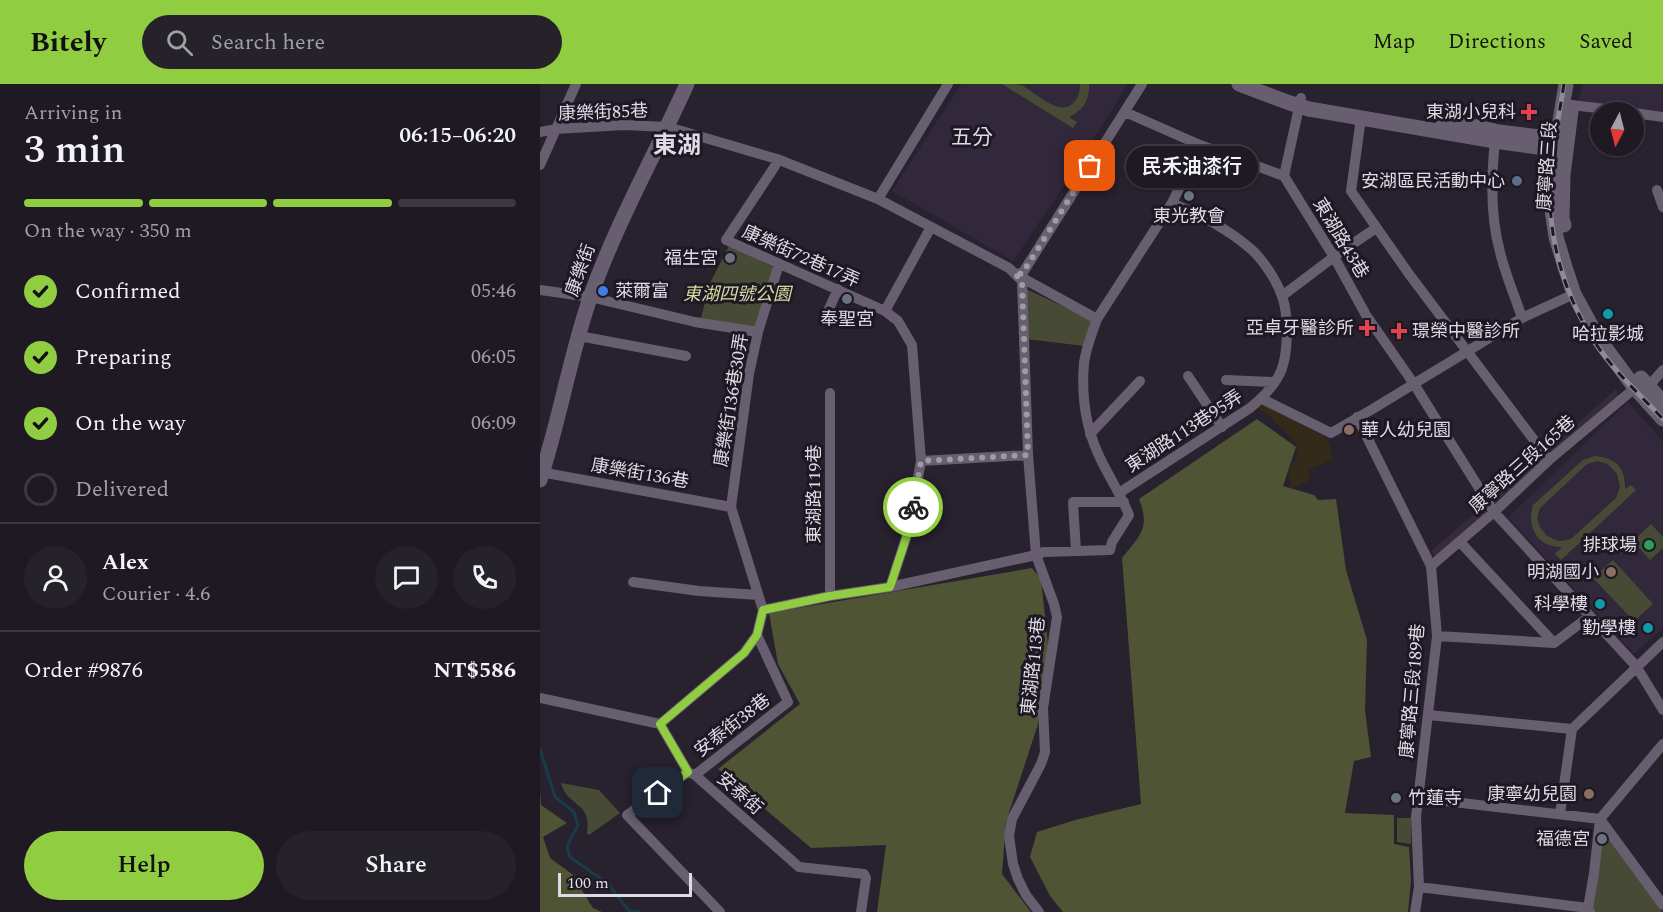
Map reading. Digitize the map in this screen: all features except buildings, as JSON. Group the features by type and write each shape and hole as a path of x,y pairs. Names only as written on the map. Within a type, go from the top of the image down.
{"street":[{"path":"540,165 576,84"},
{"name":"康樂街","path":"541,475 591,297 613,239 687,84"},
{"path":"878,199 948,84"},
{"path":"1014,273 1022,274 1142,84"},
{"path":"1239,84 1287,102 1301,102 1477,127 1562,145"},
{"path":"1261,84 1290,95 1301,102 1361,118 1495,141 1562,145"},
{"name":"康寧路三段","path":"1566,84 1562,145 1562,219 1578,275 1603,329 1663,419"},
{"name":"康寧路三段","path":"1576,84 1552,183 1552,210 1556,237 1574,294 1598,338 1642,387 1663,402"},
{"path":"1125,112 1200,145 1284,174 1301,102"},
{"path":"1572,105 1590,107"},
{"path":"1644,115 1663,117"},
{"path":"1361,118 1351,191 1409,274 1549,460"},
{"name":"康樂街85巷","path":"540,132 624,125 668,127 777,159 878,199 1009,268 1014,273 1097,319"},
{"path":"1495,141 1492,203 1499,252 1522,318"},
{"path":"763,610 830,596 890,587 1044,552 1110,550 1112,542 1130,515 1090,435 1084,407 1084,362 1097,319 1172,203 1200,145"},
{"name":"康樂街72巷17弄","path":"777,159 775,166 726,240 885,312 898,321 912,345 921,461 908,532 890,587"},
{"name":"東湖路43巷","path":"1284,174 1366,315 1414,384 1494,512 1636,666 1663,710"},
{"path":"1657,190 1663,207"},
{"name":"東湖路113巷95弄","path":"1122,497 1262,399 1279,376 1287,339 1287,320 1282,296 1267,268 1253,251 1210,219 1172,203"},
{"path":"885,312 931,227"},
{"path":"1282,296 1376,228"},
{"name":"康樂街136巷30弄","path":"731,507 749,374 758,332 779,264"},
{"name":"東湖路113巷","path":"1014,273 1022,281 1028,455 1036,555 1057,617 1043,708 1045,752 1012,819 1009,836 1013,864 1018,879 1026,895 1039,912"},
{"path":"540,290 591,297 695,322 758,332"},
{"path":"828,311 838,290"},
{"path":"1262,399 1331,433 1522,318 1574,294"},
{"path":"579,336 686,356"},
{"name":"康寧路三段165巷","path":"1431,566 1494,512 1549,460 1663,370"},
{"path":"1188,376 1222,427"},
{"path":"1226,380 1274,382"},
{"path":"1090,435 1140,381"},
{"name":"東湖路119巷","path":"830,393 830,596"},
{"name":"康寧路三段189巷","path":"1357,417 1431,566 1437,636 1416,817 1419,886 1415,912"},
{"path":"921,461 1028,455"},
{"name":"康樂街136巷","path":"541,475 731,507"},
{"path":"1076,551 1073,502 1122,497"},
{"path":"540,698 660,724 744,653 757,635 763,610 731,507"},
{"path":"1460,542 1554,644"},
{"path":"633,582 699,591 758,595"},
{"path":"1437,636 1554,644 1590,616"},
{"name":"安泰街38巷","path":"692,773 788,702 757,635"},
{"path":"1560,814 1572,729 1663,642"},
{"path":"1428,715 1572,729"},
{"name":"安泰街","path":"660,724 692,773 799,867 864,874 866,878 861,912"},
{"path":"1419,886 1589,910 1599,819 1663,744"},
{"path":"692,773 627,815 720,912"},
{"path":"1419,798 1599,819 1663,905"}],"shaded area":[{"path":"961,84 1128,84 1013,261 892,191"},
{"path":"1583,84 1663,84 1663,114 1644,112 1644,102 1590,102 1590,106 1577,104"},
{"path":"1616,389 1621,402 1440,562 1431,551"},
{"name":"明湖國小","path":"1628,402 1663,441 1663,628 1634,654 1508,517"},
{"path":"1263,404 1324,436 1330,445 1332,460 1308,470 1311,480 1291,488 1288,473 1298,456 1297,447 1293,439 1273,422 1274,419 1258,409"}],"green space":[{"path":"1002,84 1021,85 1045,101 1059,107 1073,103 1078,96 1080,84 1089,84 1089,90 1085,104 1069,117 1077,122 1073,128"},
{"name":"東湖四號公園","path":"729,246 775,268 757,329 701,318 710,283"},
{"path":"1024,288 1092,320 1084,346 1026,339"},
{"path":"1257,419 1296,447 1283,486 1314,495 1318,500 1336,499 1346,570 1367,640 1365,710 1371,757 1354,761 1345,813 1394,815 1394,844 1409,847 1411,880 1408,912 1063,912 1050,896 1030,857 1037,832 1141,804 1122,558 1141,532 1144,518 1139,499"},
{"path":"1595,456 1609,459 1618,465 1624,475 1625,489 1631,485 1636,490 1561,560 1555,554 1562,547 1546,544 1540,540 1533,528 1531,513 1533,505 1583,460","holes":["1597,461 1608,464 1617,474 1620,487 1616,498 1571,539 1561,541 1547,536 1537,518 1540,508 1587,464"]},
{"name":"排球場","path":"1651,524 1663,537 1663,548 1650,560 1633,541"},
{"path":"1613,560 1653,604 1634,621 1593,578"},
{"path":"1032,568 1041,579 1048,645 1038,724 1006,822 1002,874 1031,912 877,912 886,845 811,848 718,769 800,704 778,664 769,613"},
{"path":"561,783 599,790 620,813 589,835 583,809 568,796"},
{"path":"540,790 541,805 567,823 543,837 550,858 572,874 593,908 602,912 540,912"},
{"path":"1397,818 1411,818 1411,844 1397,842"},
{"path":"1607,826 1662,912 1595,912 1591,907 1602,827"}],"waterway":[{"path":"540,749 555,797 574,812 578,825 567,846 570,857 608,884 629,911 639,912"}],"railway":[{"path":"1564,84 1550,184 1552,226 1561,267 1575,307 1596,344 1619,374 1663,419"}],"way so far":[{"path":"913,507 921,461 1028,455 1022,281 1014,273 1022,274 1090,166"}],"place":[{"name":"東湖小兒科","path":"1529,112"},
{"name":"民禾油漆行","path":"1090,166"},
{"name":"安湖區民活動中心","path":"1517,181"},
{"name":"東光教會","path":"1189,196"},
{"name":"福生宮","path":"730,258"},
{"name":"萊爾富","path":"603,291"},
{"name":"奉聖宮","path":"847,299"},
{"name":"哈拉影城","path":"1608,314"},
{"name":"亞卓牙醫診所","path":"1367,328"},
{"name":"璟榮中醫診所","path":"1399,331"},
{"name":"華人幼兒園","path":"1349,430"},
{"name":"排球場","path":"1649,545"},
{"name":"明湖國小","path":"1611,572"},
{"name":"科學樓","path":"1600,604"},
{"name":"勤學樓","path":"1648,628"},
{"name":"康寧幼兒園","path":"1589,794"},
{"name":"竹蓮寺","path":"1396,798"},
{"name":"福德宮","path":"1602,839"}],"district":[{"name":"五分","path":"972,137"},
{"name":"東湖","path":"677,145"}],"route":[{"path":"658,793 688,772 660,724 744,653 757,635 763,610 830,596 890,587 908,532 913,507"}]}
